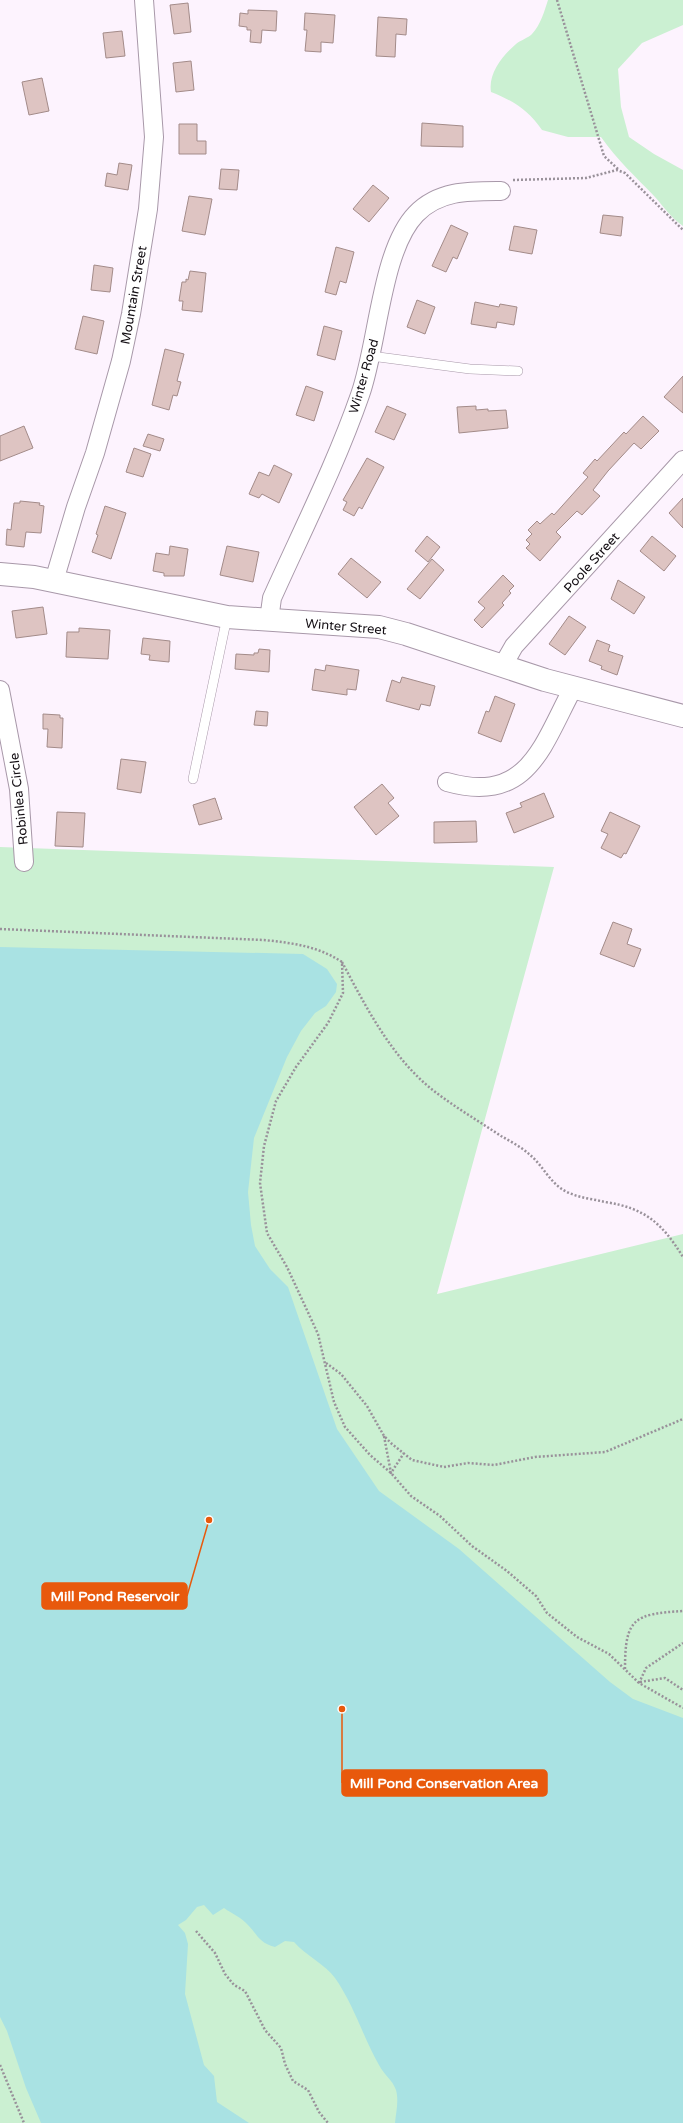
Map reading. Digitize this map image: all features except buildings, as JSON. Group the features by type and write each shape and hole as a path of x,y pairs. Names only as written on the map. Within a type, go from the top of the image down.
{"street":[{"name":"Mountain Street","path":"54,581 76,507 95,453 121,361 148,209 154,137 144,0"},
{"name":"Winter Road","path":"269,620 272,598 348,426 360,395 371,356 394,254 400,238 411,220 424,208 447,195 465,192 501,191"},
{"name":"Poole Street","path":"502,667 514,646 683,460"},
{"name":"Winter Street","path":"0,574 34,577 227,617 379,627 406,634 502,667 573,688 683,716"},
{"path":"447,782 461,786 487,787 500,784 526,770 535,758 573,688"},
{"name":"Robinlea Circle","path":"0,690 19,789 24,862"}],"lane":[{"path":"371,356 465,369 518,371"},
{"path":"193,778 227,617"}],"path":[{"path":"557,0 604,156 620,171 625,173 683,230"},
{"path":"501,191 508,182 513,180 586,178 620,171"},
{"path":"0,929 264,940 296,943 326,952 342,962 364,1003 400,1056 416,1076 444,1098 529,1154 554,1182 567,1192 582,1198 623,1205 644,1214 673,1241 683,1257"},
{"path":"342,962 343,993 328,1023 296,1067 276,1101 264,1146 260,1183 267,1233 287,1267 318,1334 334,1402 345,1427 370,1455 391,1473 411,1496 440,1516 472,1546 507,1571 536,1596 553,1617 577,1637 608,1654 639,1683 683,1708"},
{"path":"325,1363 341,1374 367,1406 384,1436 391,1473"},
{"path":"384,1436 412,1460 444,1467 468,1463 494,1465 535,1457 605,1452 683,1419"},
{"path":"391,1473 404,1453"},
{"path":"625,1670 627,1636 635,1622 653,1613 683,1611"},
{"path":"639,1683 646,1668 683,1643"},
{"path":"639,1683 665,1678 683,1690"},
{"path":"196,1931 215,1953 225,1974 234,1985 245,1991 265,2030 281,2048 285,2064 293,2081 308,2090 319,2112 328,2123"},
{"path":"0,2065 24,2123"}],"green space":[{"path":"548,0 683,0 683,25 642,43 618,69 621,107 629,137 654,154 683,170 683,226 671,216 620,161 601,137 568,137 542,130 537,123 520,107 491,92 492,79 497,66 511,49 535,30 542,18"},
{"path":"0,847 554,867 437,1294 683,1234 683,2123 0,2123"}],"water":[{"path":"0,947 303,954 327,969 337,984 336,992 326,1006 315,1013 301,1031 287,1057 254,1138 248,1192 251,1225 255,1246 270,1269 288,1287 337,1429 379,1491 459,1549 610,1682 633,1699 683,1718 683,2123 395,2123 397,2102 396,2090 379,2065 348,1999 331,1973 304,1952 294,1942 285,1941 275,1947 265,1943 243,1920 224,1908 213,1915 204,1905 197,1907 186,1920 178,1925 185,1933 188,1944 185,1994 204,2065 214,2076 217,2102 249,2123 41,2123 26,2088 7,2031 0,2017"}],"place":[{"name":"Mill Pond Reservoir","path":"209,1520"},
{"name":"Mill Pond Conservation Area","path":"342,1709"}]}
